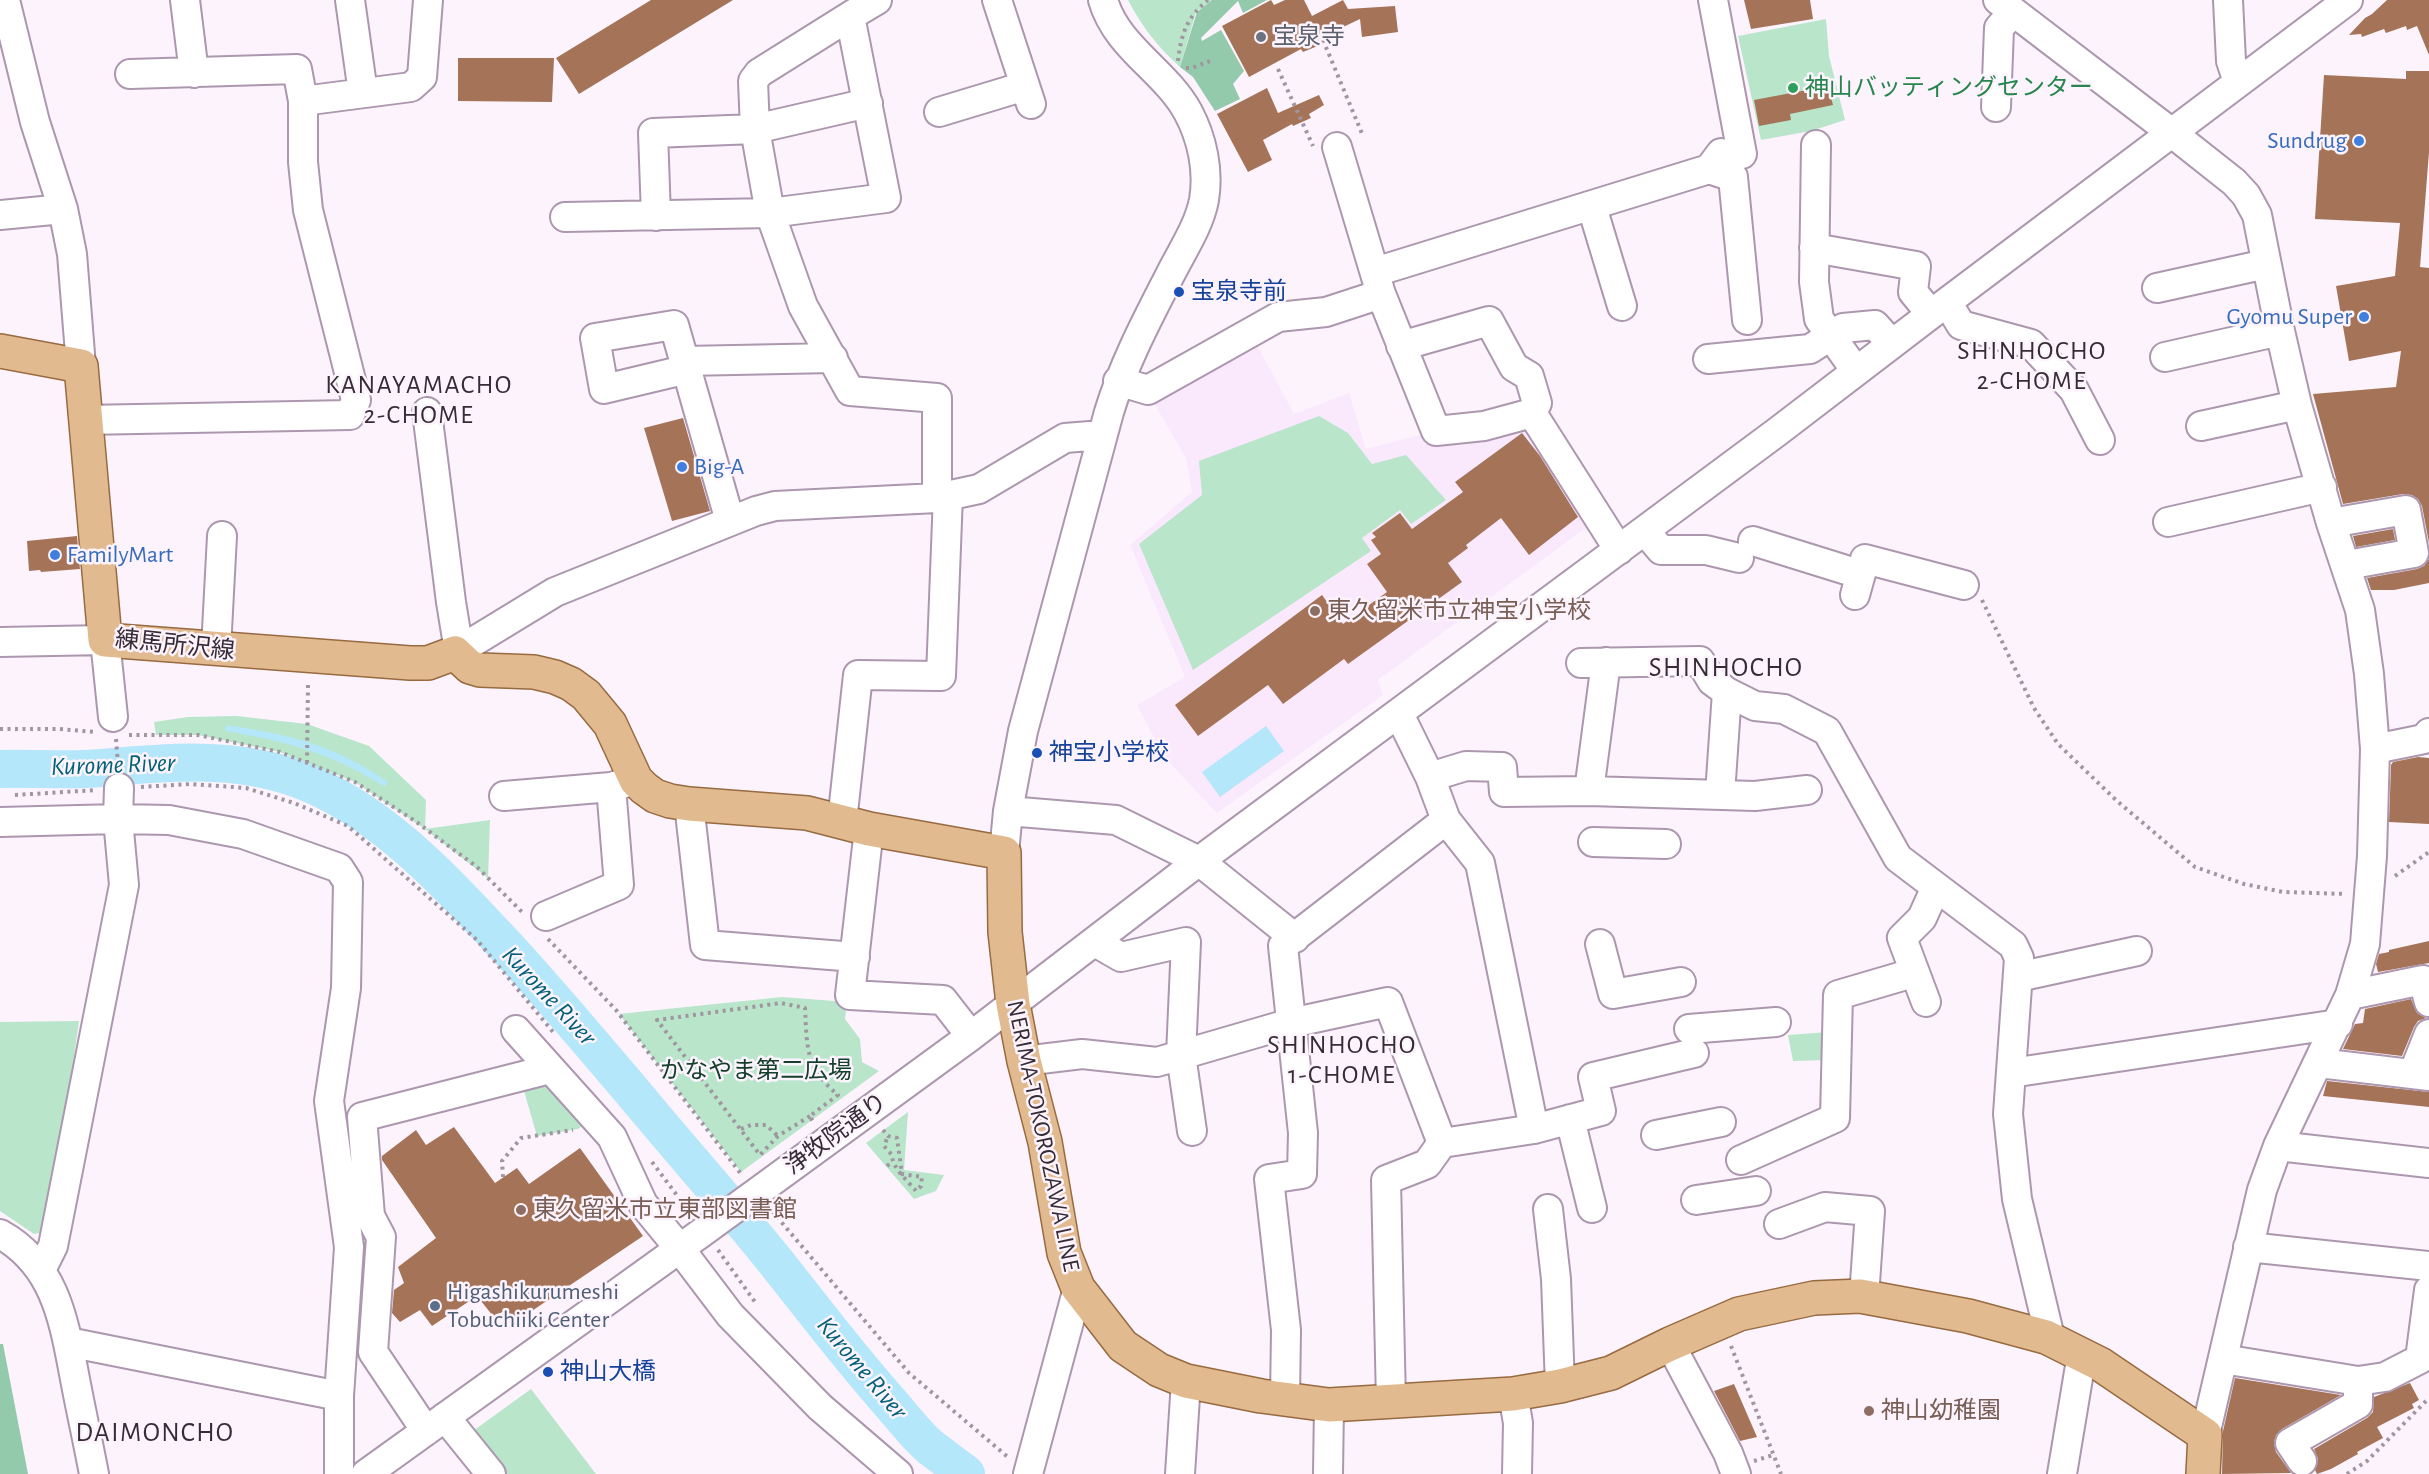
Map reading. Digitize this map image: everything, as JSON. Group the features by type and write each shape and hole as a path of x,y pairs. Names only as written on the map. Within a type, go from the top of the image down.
{"main road":[{"path":"0,351 81,366"},
{"name":"練馬所沢線","path":"81,366 105,640 308,657 428,663 457,652"},
{"path":"457,652 470,667 480,670 534,672 571,684 586,695 610,724 623,783 655,796 689,804 807,813 856,825 1004,853"},
{"name":"NERIMA-TOKOROZAWA LINE","path":"1004,853 1005,932 1013,1004 1024,1061 1045,1142 1064,1253 1078,1288 1127,1349 1159,1370 1186,1381 1285,1400 1329,1405 1513,1394 1560,1386 1611,1373 1739,1314 1814,1298 1864,1297 1968,1316 2046,1337 2084,1354 2205,1435"},
{"path":"2203,1474 2205,1435"}],"street":[{"path":"5,0 35,122 63,209 72,254 81,366"},
{"path":"184,0 194,73"},
{"path":"350,0 363,93"},
{"path":"303,101 411,87 422,77 428,0"},
{"path":"877,0 759,73 753,81 755,129 770,213 803,306 850,391 937,398 943,497 941,676 858,675 855,957 850,995 943,1000 971,1036"},
{"path":"939,112 1028,95 997,0"},
{"path":"1004,853 1008,811 1023,731 1118,381 1197,223 1204,200 1206,174 1203,151 1187,110 1158,75 1125,43 1103,0"},
{"path":"1713,0 1724,159 1733,177 1747,320"},
{"path":"2228,0 2231,62 2238,81"},
{"name":"浄牧院通り","path":"366,1474 680,1249 700,1221 755,1193 971,1036 1199,861 1645,531 2348,0"},
{"path":"1996,107 1999,28 2005,6 2172,133 2247,195 2257,215 2297,405 2331,523 2347,565 2360,610 2369,674 2375,749 2372,856 2365,944 2350,995 2278,1146 2262,1190 2205,1435"},
{"path":"565,217 770,213 886,198 850,16"},
{"path":"84,420 350,415 356,400 309,210 303,162 303,101 297,69 130,74"},
{"path":"656,216 653,133 755,129 868,103"},
{"path":"1816,145 1814,282 1819,319 1856,371"},
{"path":"1325,147 1401,346 1436,431 1484,426 1532,413 1537,403 1529,376 1514,368 1489,321 1401,346"},
{"path":"1118,381 1148,390 1278,317 1326,312 1378,283 1724,159"},
{"path":"1592,207 1622,306"},
{"path":"0,215 63,209"},
{"path":"1814,248 1916,266 1913,292 1961,325 2031,344 2074,390 2100,440"},
{"path":"2157,288 2266,264"},
{"path":"730,521 686,365 674,325 595,338 604,389 686,365 833,358"},
{"path":"1708,359 1810,349 1843,328 1875,325 1892,344"},
{"path":"2165,357 2280,331"},
{"path":"2201,426 2297,405"},
{"path":"427,412 457,652 555,592 730,521 775,506 943,497 979,489 1065,438 1090,436 1101,438"},
{"path":"1532,413 1619,550"},
{"path":"2168,522 2322,487"},
{"path":"2331,523 2406,510 2414,553 2347,565"},
{"path":"1645,531 1661,550 1746,550 1857,585 1865,559 1964,585"},
{"path":"216,649 222,536"},
{"path":"0,642 105,640 115,730"},
{"path":"1589,791 1594,662 1700,661 1712,681 1727,692 1755,706 1784,709 1827,731 1898,858 2013,945 2019,958 2008,1114 2018,1199 2048,1329 2046,1337"},
{"path":"1720,794 1727,692"},
{"path":"1400,714 1430,777 1446,819 1480,863 1534,1129"},
{"path":"2375,749 2427,738"},
{"path":"1430,777 1466,766 1502,767 1504,792 1589,791 1755,796 1807,789"},
{"path":"504,796 623,783 620,885 538,922"},
{"path":"41,1270 53,1246 124,885 118,819 119,787"},
{"path":"689,804 705,945 855,957"},
{"path":"1008,811 1116,820 1199,861 1295,938"},
{"path":"1285,1400 1286,1330 1269,1179 1302,1174 1304,1133 1282,946 1446,819"},
{"path":"0,822 169,820 243,834 339,868 348,882 346,988 329,1101 349,1246 339,1396 339,1474"},
{"path":"1593,842 1666,844"},
{"path":"1926,1002 1913,973 1902,938 1922,918 1936,887"},
{"path":"1095,942 1121,957 1186,942 1181,1055 1192,1131"},
{"path":"1600,944 1613,994 1681,982"},
{"path":"2018,977 2137,951"},
{"path":"1741,1160 1835,1118 1838,995 1913,973"},
{"path":"2350,995 2423,980 2429,1002"},
{"path":"1024,1061 1082,1054 1157,1062 1292,1023 1389,1002 1442,1143"},
{"path":"1391,1401 1386,1180 1427,1164 1442,1143 1534,1129 1601,1111 1593,1077 1692,1041 1776,1022"},
{"path":"2011,1073 2337,1024"},
{"path":"516,1030 612,1137 643,1204 730,1315 820,1407 898,1474"},
{"path":"2319,1063 2421,1075 2429,1034"},
{"path":"491,1474 436,1424 373,1352 381,1237 370,1216 362,1117 550,1069"},
{"path":"1570,1119 1592,1208"},
{"path":"1656,1135 1721,1122"},
{"path":"2278,1146 2429,1163"},
{"path":"1696,1200 1756,1191"},
{"path":"1779,1224 1825,1208 1870,1211 1864,1297"},
{"path":"1548,1209 1556,1279 1560,1386"},
{"path":"0,1234 23,1251 41,1270 58,1303 94,1474"},
{"path":"2248,1246 2429,1266"},
{"path":"1028,1474 1078,1288"},
{"path":"2223,1359 2358,1381 2385,1377 2424,1359 2429,1290"},
{"path":"68,1342 339,1396"},
{"path":"1670,1344 1728,1453 1736,1474"},
{"path":"2062,1474 2081,1360 2084,1354"},
{"path":"1180,1474 1186,1381"},
{"path":"2302,1461 2290,1443 2358,1404 2358,1381"},
{"path":"1513,1394 1518,1423 1517,1474"},
{"path":"1328,1474 1329,1405"}],"path":[{"path":"1209,0 1187,21 1178,62 1183,67 1192,68 1210,61"},
{"path":"1323,40 1363,136"},
{"path":"1278,69 1325,147"},
{"path":"1964,585 1981,596 2034,708 2058,744 2117,801 2195,867 2244,884 2283,892 2369,895 2429,852"},
{"path":"306,763 308,657"},
{"path":"0,729 115,730 198,735 280,752 354,782 415,821 477,867 538,922 616,1010 755,1193 909,1373 991,1445 1028,1474"},
{"path":"115,730 119,787"},
{"path":"14,795 191,784 246,788 294,803 348,826 477,940 561,1041"},
{"path":"781,1003 805,1008 808,1054 822,1081 838,1095 810,1116 778,1136 760,1155 657,1020 781,1003"},
{"path":"810,1116 814,1125"},
{"path":"503,1177 502,1161 521,1138 579,1129 594,1118"},
{"path":"741,1129 751,1125 766,1125 778,1136"},
{"path":"881,1127 888,1136 897,1138 902,1174"},
{"path":"888,1136 884,1146 892,1155 892,1162 916,1191 921,1186 922,1177 902,1174"},
{"path":"650,1159 700,1221"},
{"path":"887,1166 892,1162"},
{"path":"1721,1322 1781,1474"},
{"path":"2347,1474 2367,1461 2429,1398"}],"shaded area":[{"name":"東久留米市立神宝小学校","path":"1254,339 1294,414 1349,393 1366,449 1428,433 1527,420 1591,519 1587,527 1378,680 1383,695 1217,813 1165,758 1137,705 1185,677 1130,545 1192,492 1186,458 1151,398"}],"green space":[{"path":"1128,0 1212,0 1196,12 1180,67 1151,36"},
{"path":"1212,0 1267,0 1243,13 1238,1 1201,38 1202,41 1221,30 1244,71 1233,84 1240,99 1215,111 1193,77 1180,67 1197,12"},
{"name":"神山バッティングセンター","path":"1826,19 1829,56 1845,120 1811,131 1761,140 1738,36"},
{"path":"1319,416 1348,433 1372,464 1406,455 1446,500 1411,524 1400,510 1362,538 1371,551 1193,670 1139,544 1202,495 1199,461"},
{"path":"236,716 307,724 369,746 426,800 425,829 355,782 280,752 198,735 156,735 154,722 188,717"},
{"path":"490,820 488,878 425,829"},
{"name":"かなやま第二広場","path":"782,997 847,1002 845,1019 860,1039 862,1062 879,1071 741,1172 619,1014"},
{"path":"79,1021 49,1231 34,1234 0,1211 0,1022"},
{"path":"1828,1032 1826,1060 1793,1061 1788,1035"},
{"path":"550,1069 594,1118 578,1129 537,1136 520,1077"},
{"path":"908,1112 904,1170 944,1175 936,1191 914,1199 866,1143"},
{"path":"0,1344 3,1344 28,1474 0,1474"},
{"path":"531,1389 596,1474 495,1474 466,1436"}],"water":[{"path":"226,725 311,743 349,758 388,782 385,787 327,757 289,745 226,731"},
{"path":"1266,726 1284,751 1220,797 1202,772"}],"building":[{"path":"651,0 733,0 579,94 556,58"},
{"path":"1271,0 1274,5 1285,0 1304,0 1312,16 1343,0 1348,9 1395,6 1398,32 1362,37 1360,19 1318,39 1320,45 1303,52 1301,49 1249,77 1222,26"},
{"path":"1744,0 1810,0 1813,19 1751,29"},
{"path":"2387,0 2429,0 2429,55 2417,26 2407,30 2406,26 2386,33 2384,29 2362,37 2361,34 2349,35"},
{"path":"458,58 554,58 552,102 458,101"},
{"path":"2406,71 2429,71 2429,152 2420,267 2429,268 2429,543 2422,506 2412,495 2403,494 2343,504 2313,394 2396,387 2401,351 2349,361 2336,286 2395,276 2400,223 2315,219 2324,75 2406,79"},
{"path":"1828,86 1833,105 1790,114 1791,120 1759,126 1754,100"},
{"path":"1267,88 1278,113 1319,95 1324,105 1309,114 1311,118 1293,126 1292,124 1263,140 1272,160 1248,172 1217,114"},
{"path":"683,418 710,511 672,521 644,428"},
{"path":"1522,433 1540,456 1578,517 1529,555 1501,518 1466,545 1468,548 1448,563 1462,582 1348,664 1344,659 1283,704 1268,685 1198,736 1175,705 1322,595 1343,624 1387,592 1367,564 1381,554 1371,540 1376,537 1372,533 1400,513 1412,529 1463,492 1455,482"},
{"path":"2393,529 2395,540 2356,547 2353,536"},
{"path":"77,536 80,569 29,571 27,541"},
{"path":"2429,559 2429,583 2394,590 2371,590 2367,578 2417,569 2424,566"},
{"path":"2418,757 2429,758 2429,824 2389,822 2391,765 2393,762"},
{"path":"2429,941 2429,963 2378,972 2376,964 2379,954"},
{"path":"2411,999 2417,1013 2426,1018 2418,1021 2414,1027 2402,1056 2343,1049 2355,1024 2363,1023 2365,1009"},
{"path":"2327,1081 2429,1092 2429,1107 2323,1096"},
{"name":"東久留米市立東部図書館","path":"454,1127 495,1183 517,1168 529,1184 580,1148 643,1236 514,1323 505,1311 493,1316 477,1296 432,1326 420,1310 400,1322 392,1313 394,1290 404,1283 398,1267 436,1238 382,1160 382,1156 416,1130 426,1145"},
{"path":"2235,1378 2341,1395 2282,1429 2276,1435 2274,1443 2276,1452 2291,1473 2222,1474 2223,1431"},
{"path":"2410,1383 2419,1400 2412,1404 2414,1408 2377,1427 2383,1438 2331,1469 2317,1474 2315,1470 2318,1459 2314,1449 2367,1418 2373,1412 2374,1397"},
{"path":"1734,1384 1757,1437 1740,1441 1714,1391"}],"waterway":[{"name":"Kurome River","path":"0,769 90,769 176,763 250,767 298,779 328,792 383,827 433,870 518,959 736,1214 910,1427 930,1447 966,1474"}],"place":[{"name":"宝泉寺","path":"1261,37"},
{"name":"神山バッティングセンター","path":"1793,88"},
{"name":"Sundrug","path":"2359,141"},
{"name":"宝泉寺前","path":"1179,292"},
{"name":"Gyomu Super","path":"2364,317"},
{"name":"Big-A","path":"682,467"},
{"name":"FamilyMart","path":"55,555"},
{"name":"東久留米市立神宝小学校","path":"1315,611"},
{"name":"神宝小学校","path":"1037,753"},
{"name":"東久留米市立東部図書館","path":"521,1210"},
{"name":"Higashikurumeshi Tobuchiiki Center","path":"435,1306"},
{"name":"神山大橋","path":"548,1372"},
{"name":"神山幼稚園","path":"1869,1411"}],"district":[{"name":"SHINHOCHO 2-CHOME","path":"2032,366"},
{"name":"KANAYAMACHO 2-CHOME","path":"419,400"},
{"name":"SHINHOCHO","path":"1726,668"},
{"name":"SHINHOCHO 1-CHOME","path":"1342,1060"},
{"name":"DAIMONCHO","path":"155,1433"}]}
